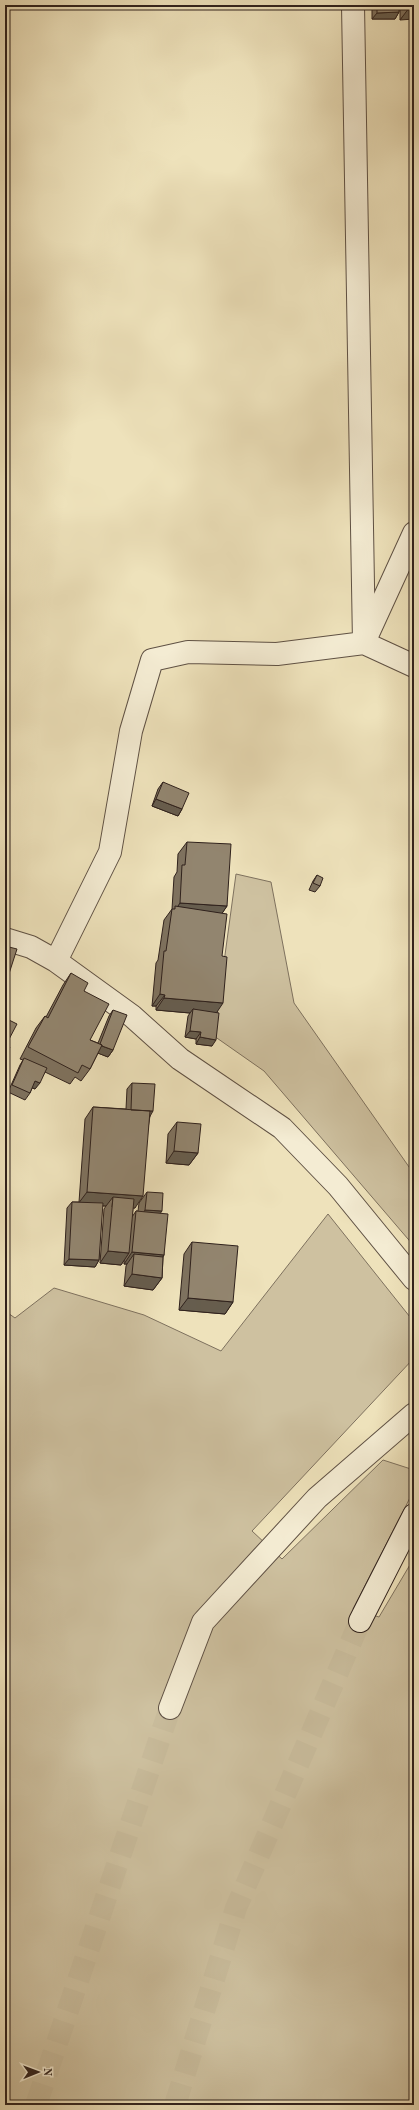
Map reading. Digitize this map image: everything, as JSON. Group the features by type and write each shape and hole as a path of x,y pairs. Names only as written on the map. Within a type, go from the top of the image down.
{"street":[{"path":"353,5 364,643"},
{"path":"364,643 414,533"},
{"path":"56,961 110,852 132,731 152,660 188,652 277,654 364,643 414,666"},
{"path":"5,939 31,947 56,961 132,1016 180,1059 282,1128 338,1186 414,1279"},
{"path":"170,1708 203,1622 317,1498 414,1414"},
{"path":"360,1621 414,1515"}],"shaded area":[{"path":"236,874 271,882 294,1003 414,1174 414,1246 264,1071 214,1036"},
{"path":"328,1214 414,1322 414,1358 252,1531 282,1559 383,1460 414,1470 414,1490 353,1609 379,1617 414,1558 414,2105 5,2105 5,1311 15,1318 54,1288 144,1315 221,1351"}],"building":[{"path":"377,5 399,5 399,12 377,13"},
{"path":"409,5 414,5 414,8 409,8"},
{"path":"163,782 189,793 182,809 156,799"},
{"path":"187,842 231,844 227,906 180,903 182,865 185,865"},
{"path":"317,875 323,878 320,886 313,883"},
{"path":"175,906 227,914 222,956 227,957 223,1003 164,998 165,995 160,994 164,951 166,951 172,909 175,909"},
{"path":"5,946 17,949 5,986"},
{"path":"71,973 88,983 84,991 109,1004 90,1040 102,1045 90,1069 82,1065 78,1073 28,1047 45,1016 48,1018"},
{"path":"193,1009 219,1013 216,1040 200,1037 201,1032 190,1031"},
{"path":"113,1010 127,1015 113,1050 100,1044"},
{"path":"5,1018 17,1024 6,1045 10,1047 5,1055"},
{"path":"24,1058 47,1068 40,1083 35,1081 30,1093 12,1085"},
{"path":"132,1083 155,1084 153,1111 131,1110"},
{"path":"93,1107 150,1111 143,1196 87,1192"},
{"path":"177,1122 201,1124 198,1153 174,1151"},
{"path":"147,1192 163,1193 162,1211 145,1210"},
{"path":"113,1197 134,1199 129,1253 108,1251"},
{"path":"72,1202 103,1203 99,1260 69,1259"},
{"path":"136,1211 168,1214 164,1255 132,1252"},
{"path":"192,1242 238,1246 233,1302 188,1298"},
{"path":"134,1254 163,1257 162,1278 132,1274"}],"tunnel":[{"path":"175,2105 236,1908 360,1621"},
{"path":"36,2105 170,1708"}]}
